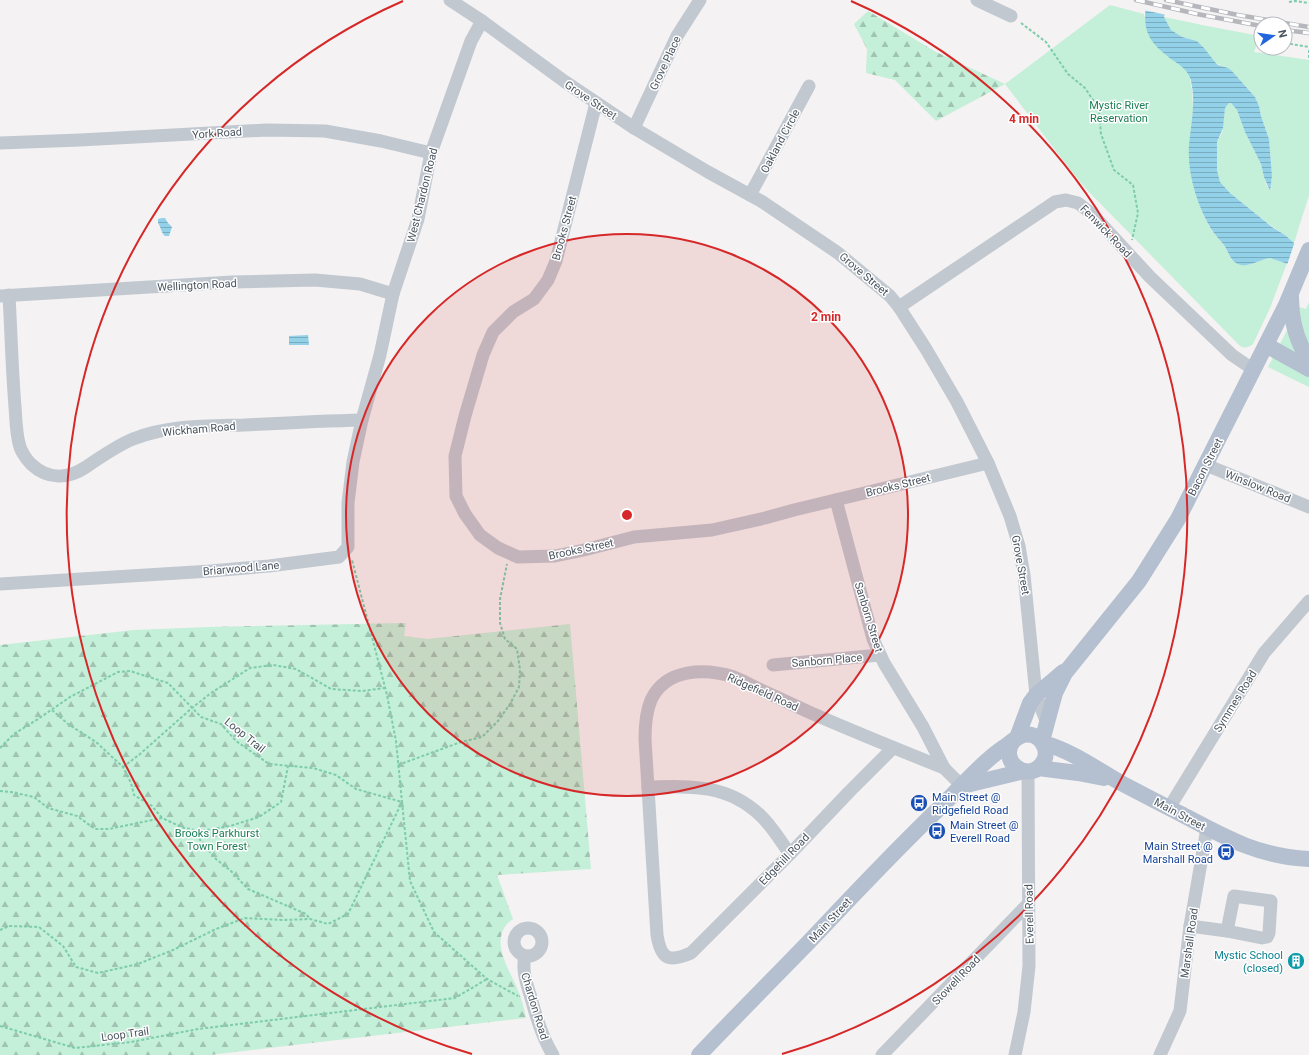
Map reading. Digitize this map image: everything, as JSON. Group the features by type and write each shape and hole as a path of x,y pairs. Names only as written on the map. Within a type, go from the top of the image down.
{"main road":[{"name":"Bacon Street","path":"1042,742 1056,693 1065,673 1139,581 1178,519 1291,295 1309,250"},
{"path":"1291,295 1294,330 1300,346 1309,360"},
{"path":"1266,345 1309,369"},
{"name":"Bacon Street","path":"1016,739 1028,707 1036,695 1070,665"},
{"path":"1028,734 1036,737 1042,742 1045,748 1046,756 1043,762 1030,770 1014,766 1009,757 1010,747 1016,739 1028,734"},
{"name":"Main Street","path":"699,1055 880,866 962,786 988,758 1016,739"},
{"name":"Main Street","path":"1042,742 1070,752 1121,783 1238,843 1259,851 1309,859"},
{"name":"Main Street","path":"962,786 1030,770 1078,772 1121,783"}],"street":[{"name":"Grove Street","path":"450,0 482,21 564,81 634,128 689,161 761,201 838,252 890,296 899,307 926,349 957,402 988,463 1010,516 1021,556 1027,595 1036,695 1047,723"},
{"name":"Grove Place","path":"634,128 677,36 700,0"},
{"path":"977,0 1011,16"},
{"name":"West Chardon Road","path":"362,420 380,355 393,294 418,219 431,153 470,41 482,21"},
{"name":"Oakland Circle","path":"750,195 809,86"},
{"name":"Brooks Street","path":"596,103 556,261 548,280 534,299 513,312 493,332 479,368 455,456 456,496 464,514 480,535 508,554 518,557 555,556 634,537 694,532 721,528 988,463"},
{"name":"York Road","path":"0,143 95,140 266,130 325,131 381,141 431,153"},
{"name":"Fenwick Road","path":"899,307 1055,202 1066,200 1078,203 1092,214 1129,255 1232,355 1254,370"},
{"name":"Wellington Road","path":"5,295 232,282 315,280 360,284 393,294"},
{"name":"Wickham Road","path":"5,295 19,444 30,463 38,470 48,475 61,476 77,472 111,450 128,442 163,431 188,427 362,420"},
{"path":"348,547 348,503 350,482 362,420"},
{"name":"Winslow Road","path":"1206,465 1309,508"},
{"name":"Sanborn Street","path":"836,500 870,630 880,656 921,722 944,768"},
{"name":"Briarwood Lane","path":"0,584 269,566 339,557 348,547"},
{"name":"Symmes Road","path":"1169,808 1264,653 1309,600"},
{"name":"Sanborn Place","path":"773,665 880,656"},
{"name":"Ridgefield Road","path":"669,957 664,954 660,948 657,935 645,739 647,712 651,700 660,687 677,676 692,672 705,671 719,673 735,678 796,707 944,768 962,786"},
{"name":"Edgehill Road","path":"669,957 680,958 691,953 893,748"},
{"name":"Everell Road","path":"1015,1055 1028,988 1030,770"},
{"path":"648,787 691,786 727,794 746,804 761,816 790,854"},
{"name":"Marshall Road","path":"1160,1055 1180,1011 1190,926 1207,828"},
{"name":"Stowell Road","path":"882,1055 1028,904"},
{"path":"1190,926 1227,931"},
{"name":"Chardon Road","path":"525,956 524,972 541,1033 553,1055"}],"path":[{"path":"1289,2 1295,1 1309,3"},
{"path":"1011,16 1046,42 1068,74 1085,88 1099,109 1101,134 1114,170 1133,185 1138,213 1129,255"},
{"path":"1293,44 1309,47"},
{"path":"1309,50 1309,58"},
{"path":"348,547 385,688 396,741 410,881 434,932 487,979 533,1004"},
{"path":"398,765 461,742 482,737 498,721 510,704 519,687 520,670 516,649 505,639 500,624 500,599 508,554"},
{"path":"122,767 140,754 211,693 250,668 274,665 296,669 331,689 362,690 385,688"},
{"name":"Loop Trail","path":"0,748 14,734 70,697 118,672 130,671 168,683 202,718 221,724 236,741 269,764 313,768 336,776 356,789 402,802"},
{"path":"52,710 68,724 96,742 122,767 131,783 134,795 152,806 162,818 184,828 201,831 230,826 259,817 281,802 288,766"},
{"path":"0,791 34,797 48,808 77,816 95,830 109,829 162,818"},
{"path":"0,930 9,926 38,927 63,946 76,967 98,973 138,964 173,950 216,929 245,918 282,920 310,919 328,924 348,914 402,802"},
{"path":"194,830 202,843 216,859 231,871 248,889 306,914 310,919"},
{"name":"Loop Trail","path":"0,1026 75,1048 132,1042 198,1029 455,998 487,979"}],"green space":[{"name":"Mystic River Reservation","path":"1110,5 1144,14 1147,30 1189,74 1193,109 1189,154 1195,190 1202,212 1211,230 1224,245 1232,260 1248,265 1270,258 1287,263 1270,308 1253,344 1248,347 1239,345 1088,191 1005,84"},
{"path":"868,11 936,52 1005,84 936,121 895,80 866,73 867,49 854,24"},
{"path":"1164,17 1253,35 1253,56 1282,56 1309,60 1309,195 1294,243 1230,193 1220,182 1217,170 1217,142 1222,133 1225,108 1229,103 1231,103 1237,110 1245,132 1261,164 1266,184 1270,191 1272,176 1269,139 1255,97 1232,71 1215,62 1197,41 1182,37 1175,34"},
{"path":"1309,302 1309,387 1268,367 1299,307 1306,309"},
{"name":"Brooks Parkhurst Town Forest","path":"406,623 404,636 427,639 570,624 591,869 497,875 513,919 502,931 501,950 520,995 526,1018 210,1055 0,1055 0,645 134,630"}],"water":[{"path":"1147,0 1168,0 1164,17 1171,30 1182,37 1197,41 1218,65 1232,71 1255,97 1269,139 1272,176 1270,191 1264,177 1261,164 1245,132 1237,110 1231,103 1229,103 1225,108 1223,128 1217,142 1217,170 1220,182 1230,193 1272,227 1294,243 1309,248 1309,271 1270,258 1248,265 1238,264 1233,260 1224,245 1211,229 1201,210 1191,178 1189,145 1193,97 1191,81 1185,70 1158,48 1149,35 1145,20"},
{"path":"165,218 172,227 169,236 164,235 158,223 158,219"},
{"path":"308,335 309,345 289,345 289,336"}],"pier":[{"path":"1145,0 1170,0 1167,15 1143,10"},
{"path":"1295,241 1309,246 1309,273 1287,265"}],"railway":[{"path":"1136,0 1197,14 1253,24"},
{"path":"1166,0 1238,15 1309,27"},
{"path":"1293,31 1309,33"}],"place":[{"name":"Main Street @ Ridgefield Road","path":"919,803"},
{"name":"Main Street @ Everell Road","path":"937,831"},
{"name":"Main Street @ Marshall Road","path":"1226,852"},
{"name":"Mystic School (closed)","path":"1296,961"}]}
